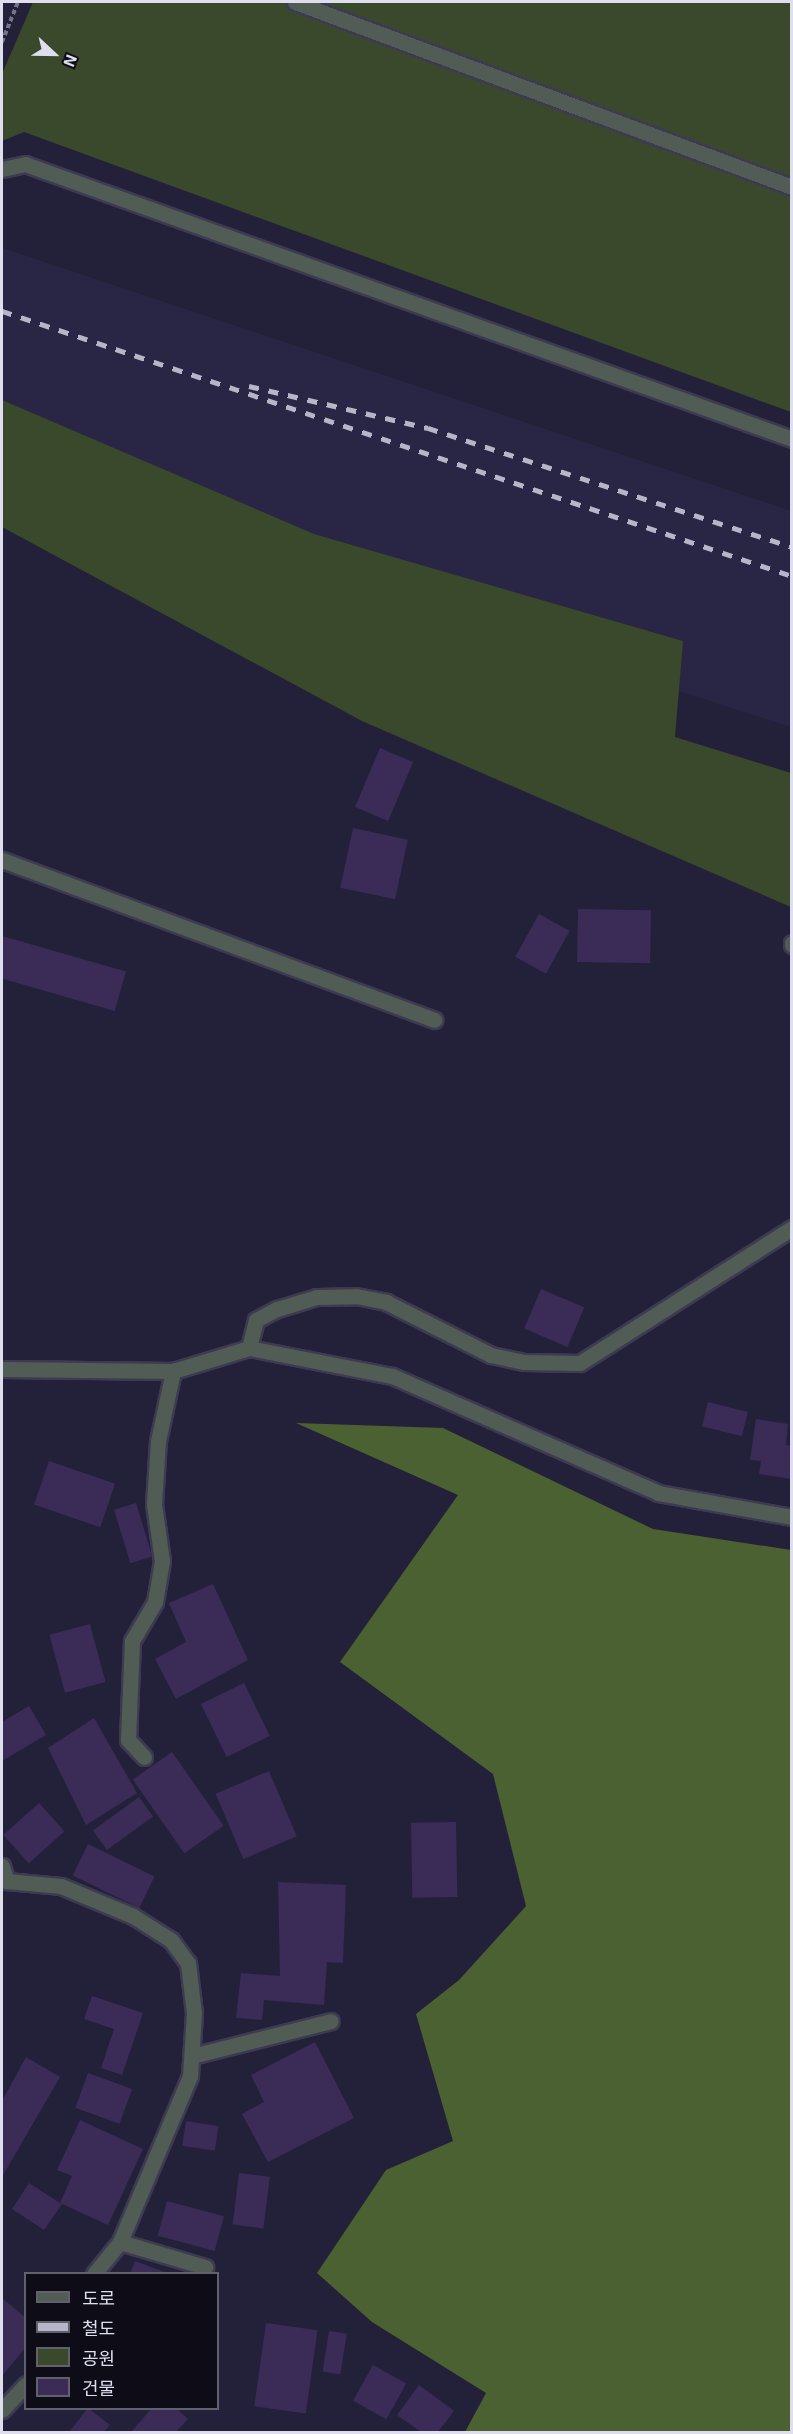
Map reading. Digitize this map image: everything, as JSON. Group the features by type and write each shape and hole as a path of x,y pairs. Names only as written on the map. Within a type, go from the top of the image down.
{"street":[{"path":"295,2 792,187"},
{"path":"2,169 25,164 792,439"},
{"path":"2,860 434,1020"},
{"path":"249,1348 256,1320 277,1309 317,1297 356,1296 386,1302 491,1355 524,1362 580,1363 792,1228"},
{"path":"2,1369 172,1371 249,1348 392,1376 658,1493 792,1517"},
{"path":"144,1757 128,1740 132,1641 155,1602 162,1561 154,1504 158,1441 172,1371"},
{"path":"2,1866 4,1883 61,1886 133,1916 171,1940 188,1963 194,2013 190,2076 169,2132 120,2242 96,2272"},
{"path":"192,2056 331,2021"},
{"path":"120,2242 205,2267"},
{"path":"2,2410 24,2386"}],"path":[{"path":"2,42 18,2"}],"shaded area":[{"path":"2,248 791,511 791,727 676,690 683,641 314,534 2,405"}],"green space":[{"path":"33,2 791,2 791,412 24,132 2,141 2,74"},
{"path":"2,400 314,534 683,641 675,737 791,773 791,907 362,721 2,527"},
{"path":"296,1423 443,1428 653,1529 791,1550 791,2432 465,2432 486,2393 372,2322 317,2273 386,2170 453,2141 416,2014 459,1980 526,1906 493,1774 340,1662 458,1495"}],"building":[{"path":"380,748 413,762 388,821 355,807"},
{"path":"353,828 408,840 395,899 340,888"},
{"path":"578,909 651,910 650,963 577,962"},
{"path":"539,914 570,931 546,974 515,957"},
{"path":"2,936 126,972 115,1011 2,979"},
{"path":"541,1289 584,1307 567,1347 524,1329"},
{"path":"708,1402 748,1412 742,1436 702,1426"},
{"path":"756,1419 788,1424 786,1445 792,1446 792,1479 759,1474 761,1461 750,1460"},
{"path":"49,1461 115,1484 100,1527 34,1504"},
{"path":"136,1503 152,1557 130,1563 114,1510"},
{"path":"213,1584 248,1660 176,1699 155,1659 186,1642 169,1603"},
{"path":"90,1624 106,1682 65,1693 49,1635"},
{"path":"244,1683 270,1736 227,1757 201,1704"},
{"path":"29,1706 46,1735 2,1761 2,1722"},
{"path":"94,1718 137,1793 86,1825 48,1748"},
{"path":"172,1752 224,1826 184,1853 133,1780"},
{"path":"269,1771 297,1836 243,1859 216,1794"},
{"path":"139,1797 153,1816 107,1850 93,1831"},
{"path":"39,1803 64,1831 29,1863 3,1835"},
{"path":"456,1822 457,1897 412,1898 411,1823"},
{"path":"88,1844 155,1876 139,1908 73,1875"},
{"path":"278,1882 346,1885 343,1963 327,1962 324,2005 264,2000 262,2020 236,2018 241,1973 280,1976"},
{"path":"92,1996 143,2013 122,2075 101,2068 114,2029 84,2019"},
{"path":"315,2042 354,2118 268,2162 242,2114 264,2102 251,2075"},
{"path":"26,2057 60,2077 2,2177 2,2101"},
{"path":"88,2073 132,2089 120,2124 75,2108"},
{"path":"80,2120 143,2149 108,2225 62,2204 44,2230 12,2209 29,2183 60,2203 72,2176 57,2170"},
{"path":"186,2121 219,2126 215,2151 182,2146"},
{"path":"239,2173 270,2177 263,2228 233,2225"},
{"path":"167,2201 224,2216 215,2251 158,2236"},
{"path":"135,2261 164,2272 131,2272"},
{"path":"2,2298 24,2316 24,2349 2,2376"},
{"path":"266,2323 317,2330 306,2413 254,2406"},
{"path":"329,2331 347,2334 340,2374 323,2371"},
{"path":"373,2365 406,2383 386,2419 353,2401"},
{"path":"419,2385 454,2411 438,2432 421,2432 397,2415"},
{"path":"86,2410 91,2410 110,2425 104,2432 69,2432"},
{"path":"150,2410 178,2410 188,2419 176,2432 131,2432"}],"railway":[{"path":"2,311 792,576"},
{"path":"249,386 428,428 792,547"}]}
